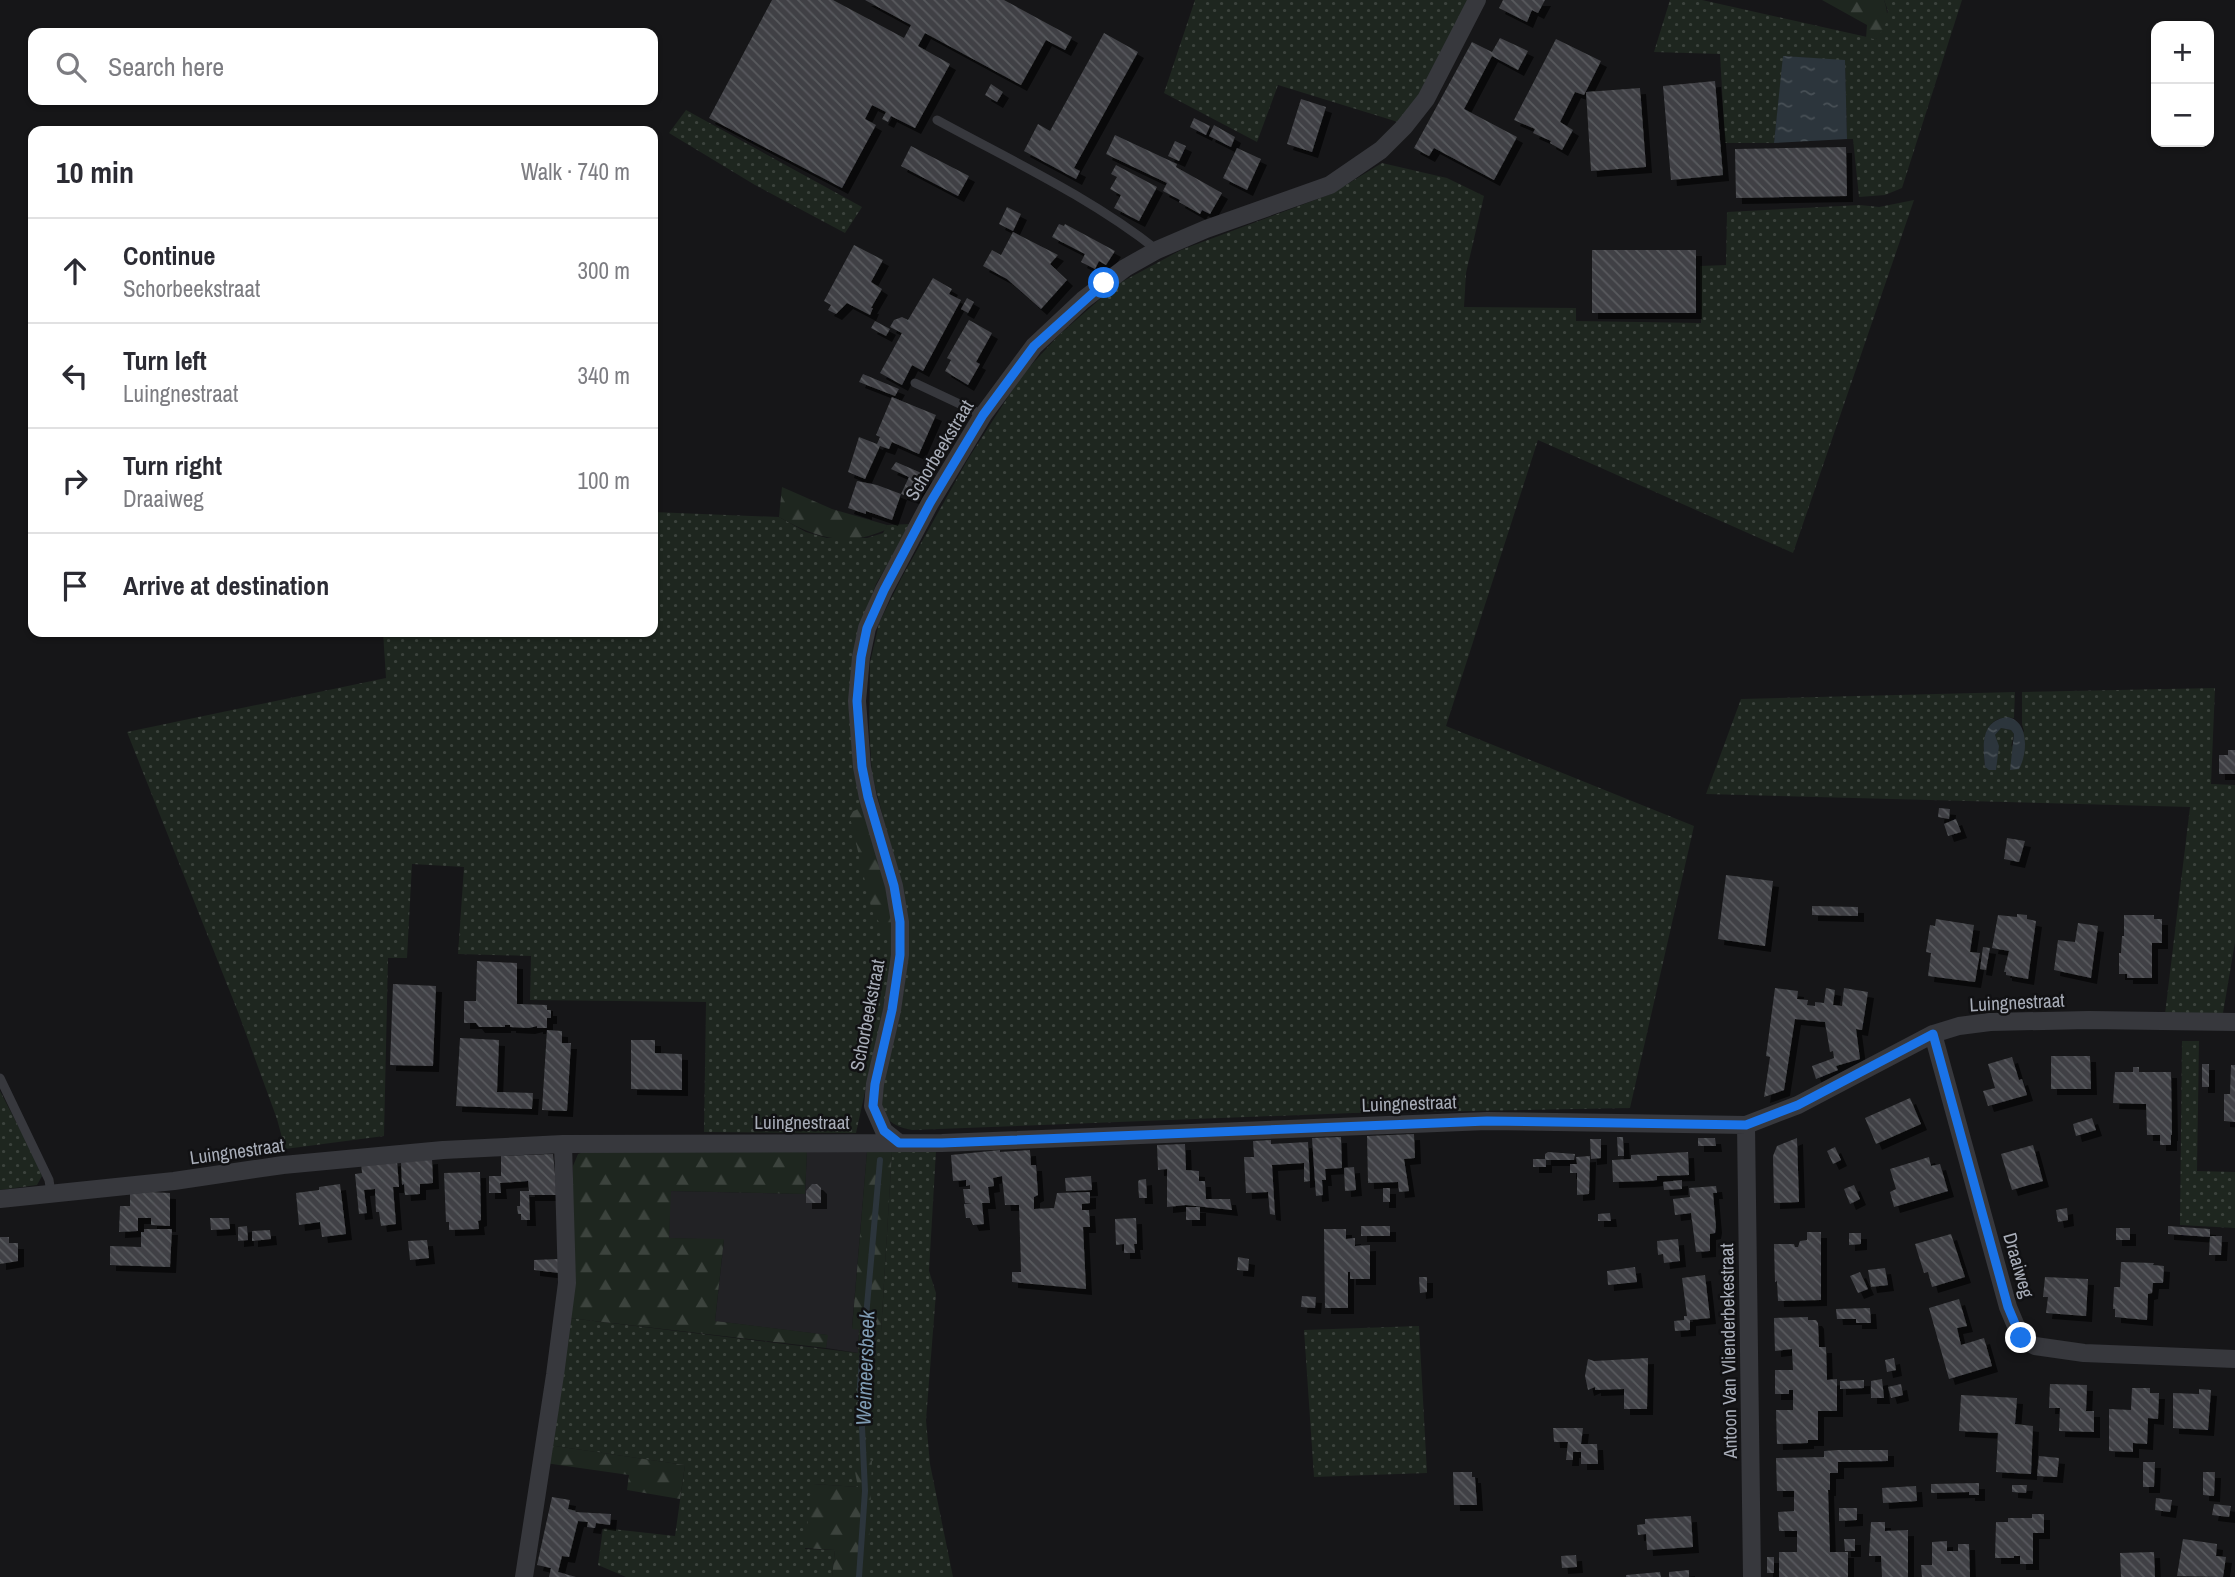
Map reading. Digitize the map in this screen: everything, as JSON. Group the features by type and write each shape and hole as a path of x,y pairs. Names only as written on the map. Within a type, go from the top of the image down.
{"street":[{"name":"Schorbeekstraat","path":"899,1143 884,1131 873,1106 875,1084 892,1010 900,955 900,922 894,886 862,767 857,701 867,628 884,590 930,503 983,415 1034,346 1104,283 1125,268 1157,250 1206,229 1330,185 1381,150 1404,128 1426,99 1478,0"},
{"name":"Luingnestraat","path":"0,1199 174,1181 283,1165 443,1150 563,1144 956,1143 1487,1121 1746,1125 1798,1105 1933,1034 1959,1026 2089,1020 2235,1022"},
{"name":"Draaiweg","path":"1933,1034 2008,1307 2021,1338 2035,1346 2084,1353 2235,1359"},
{"name":"Antoon Van Vlienderbekestraat","path":"1746,1125 1752,1577"},
{"path":"524,1577 554,1388 567,1283 563,1144"}],"lane":[{"path":"937,120 1080,196 1135,232 1157,250"},
{"path":"915,383 983,415"},
{"path":"0,1078 48,1180 51,1193"}],"shaded area":[{"path":"807,1151 867,1152 852,1328 859,1329 858,1353 826,1348 827,1335 715,1321 724,1240 669,1238 670,1191 805,1194"}],"green space":[{"path":"1195,0 1470,0 1424,90 1398,122 1278,85 1257,142 1164,93"},
{"path":"1670,0 1702,0 1876,39 1888,11 1884,0 1962,0 1902,188 1885,195 1859,197 1853,139 1847,139 1845,61 1784,56 1774,143 1725,143 1720,54 1654,52"},
{"path":"1822,0 1884,0 1887,16 1883,30 1876,39 1866,38 1867,25"},
{"path":"686,110 862,207 845,233 755,185 669,133"},
{"path":"1382,163 1447,178 1484,196 1466,273 1464,307 1576,308 1576,321 1701,323 1700,266 1726,265 1727,212 1860,205 1879,207 1914,200 1793,553 1538,440 1446,726 1694,826 1630,1108 1353,1113 912,1130 891,1122 882,1107 881,1092 904,989 908,950 898,876 872,774 869,727 870,663 879,623 902,577 968,459 1022,375 1059,335 1116,285 1181,250 1331,194"},
{"path":"782,487 832,509 887,525 885,530 857,538 818,535 779,517"},
{"path":"658,512 779,517 806,532 827,538 867,538 883,533 887,525 911,524 876,584 856,639 854,758 893,930 892,969 856,1133 704,1132 706,1002 530,1000 531,956 458,954 464,867 412,864 407,958 388,958 384,1136 285,1149 277,1119 238,1012 127,732 386,678 383,637 658,637"},
{"path":"2215,688 2211,784 2235,785 2235,942 2223,1013 2165,1014 2190,807 1706,794 1741,699 2015,692 2014,718 1996,720 1986,732 1985,767 1996,770 1995,735 2001,728 2011,730 2014,734 2011,747 2024,731 2022,692"},
{"path":"865,806 888,897 893,930 885,932 872,911 849,813"},
{"path":"2182,1041 2199,1041 2197,1171 2235,1172 2235,1228 2180,1225"},
{"path":"0,1091 40,1168 42,1176 37,1185 0,1190"},
{"path":"586,1151 807,1151 805,1194 671,1191 669,1238 724,1239 715,1321 828,1335 826,1348 569,1318 573,1282 573,1166 578,1154"},
{"path":"892,1151 936,1151 929,1271 936,1293 926,1420 930,1464 953,1577 868,1577 858,1487 814,1484 805,1549 835,1550 832,1577 626,1577 598,1565 603,1528 675,1536 685,1465 548,1445 569,1318 858,1353 859,1329 881,1332"},
{"path":"892,1151 881,1332 852,1329 867,1152"},
{"path":"1419,1326 1427,1473 1314,1477 1304,1330"},
{"path":"548,1445 685,1465 680,1499 627,1490 629,1475 545,1463"},
{"path":"862,1457 872,1460 868,1577 832,1577 835,1550 804,1548 813,1484 858,1487 854,1467"}],"water":[{"path":"1783,56 1845,60 1847,139 1774,143"},
{"path":"2007,717 2014,719 2023,731 2025,746 2022,762 2019,769 2010,770 2014,734 2011,730 2001,728 1995,735 1999,746 1996,770 1989,770 1985,767 1985,736 1992,724"}],"building":[{"path":"772,0 833,0 904,38 911,25 865,0 1004,0 1072,37 1065,50 1046,40 1021,85 925,33 918,46 950,64 915,128 891,116 888,122 882,119 886,112 872,105 865,119 876,125 842,188 709,118"},
{"path":"1503,0 1545,0 1538,13 1532,10 1527,22 1499,8"},
{"path":"1104,33 1138,52 1074,168 1080,171 1076,179 1024,151 1038,124 1050,131"},
{"path":"1500,38 1528,51 1518,70 1492,56 1464,109 1517,137 1494,180 1434,148 1429,156 1414,148 1472,42 1492,52"},
{"path":"1556,39 1601,61 1584,95 1575,92 1560,122 1573,130 1562,150 1550,143 1551,141 1533,133 1535,129 1514,120"},
{"path":"1715,81 1723,175 1671,180 1663,86"},
{"path":"991,84 1003,92 997,102 985,95"},
{"path":"1640,88 1646,167 1591,171 1586,92"},
{"path":"1301,99 1326,107 1312,152 1287,144"},
{"path":"1194,118 1210,126 1206,135 1190,127"},
{"path":"1214,125 1235,137 1231,147 1209,136"},
{"path":"1115,135 1177,164 1176,167 1222,193 1210,214 1202,210 1200,214 1163,191 1167,183 1106,154"},
{"path":"1175,141 1186,146 1179,161 1168,156"},
{"path":"911,146 969,176 958,196 901,166"},
{"path":"1846,147 1847,196 1736,198 1735,149"},
{"path":"1237,148 1261,159 1247,190 1223,178"},
{"path":"1116,165 1157,187 1139,221 1114,208 1121,195 1110,189 1117,177 1111,174"},
{"path":"1007,207 1021,214 1013,231 999,224"},
{"path":"1059,224 1065,224 1115,251 1106,265 1099,261 1095,269 1081,262 1085,254 1052,237"},
{"path":"1013,232 1058,255 1050,264 1067,280 1041,309 1007,279 983,266 992,250 1001,255"},
{"path":"854,245 883,260 871,282 882,289 870,315 847,303 836,314 828,310 831,305 824,301"},
{"path":"1592,250 1696,250 1696,313 1592,313"},
{"path":"933,278 952,289 949,294 961,300 923,371 912,365 902,385 880,373 902,333 890,327 894,320 902,317 908,320"},
{"path":"967,298 974,302 968,313 961,309"},
{"path":"969,320 992,333 976,362 980,364 968,385 945,371 951,360 947,358"},
{"path":"875,321 890,329 886,336 871,328"},
{"path":"863,374 899,389 895,396 859,382"},
{"path":"892,397 936,415 919,454 892,442 889,449 880,446 865,479 848,472 859,437 877,444 880,437 876,435"},
{"path":"896,462 926,475 916,499 901,494 909,477 891,469"},
{"path":"857,481 901,494 892,520 848,508"},
{"path":"2228,750 2235,750 2235,774 2219,774 2219,755 2228,755"},
{"path":"1939,808 1950,809 1949,819 1938,817"},
{"path":"1956,819 1961,832 1948,836 1944,824"},
{"path":"2007,838 2025,841 2019,862 2004,859"},
{"path":"1726,875 1773,881 1765,946 1718,939"},
{"path":"1812,906 1858,907 1858,916 1812,915"},
{"path":"2017,914 2027,915 2027,919 2036,921 2028,979 2006,975 2004,972 2009,951 1992,948 1998,915 2017,917"},
{"path":"2124,915 2154,915 2154,919 2162,919 2162,943 2152,943 2152,978 2127,978 2127,974 2119,974"},
{"path":"1936,919 1974,925 1970,952 1980,953 1975,982 1928,976 1931,953 1926,952 1930,925 1935,926"},
{"path":"2078,923 2098,926 2091,978 2054,970 2058,940 2075,942"},
{"path":"1983,947 1990,948 1986,970 1980,969"},
{"path":"477,961 517,963 517,1004 547,1005 547,1010 551,1010 551,1018 547,1018 547,1028 510,1025 479,1027 476,1023 464,1023 464,1001 476,1001"},
{"path":"393,984 436,986 433,1066 390,1065"},
{"path":"1775,988 1798,991 1797,999 1808,1000 1807,1005 1815,1006 1815,1002 1824,1003 1826,988 1835,990 1833,1005 1842,1006 1844,988 1868,992 1862,1030 1856,1029 1860,1059 1836,1066 1838,1070 1816,1079 1812,1066 1834,1058 1833,1051 1830,1052 1825,1022 1795,1019 1784,1090 1764,1097 1770,1057 1766,1056"},
{"path":"547,1030 562,1031 562,1043 571,1043 567,1111 542,1110"},
{"path":"460,1038 499,1040 497,1092 533,1093 532,1109 456,1106"},
{"path":"631,1040 655,1040 655,1053 682,1054 682,1090 631,1089"},
{"path":"2051,1056 2090,1056 2091,1089 2051,1089"},
{"path":"2012,1057 2027,1095 1988,1106 1983,1091 1995,1088 1988,1064"},
{"path":"2202,1064 2209,1064 2209,1087 2202,1087"},
{"path":"2231,1065 2235,1065 2235,1122 2224,1121 2224,1094 2230,1094"},
{"path":"2133,1067 2139,1067 2139,1072 2171,1072 2171,1145 2160,1145 2160,1135 2147,1135 2146,1104 2113,1103 2115,1072 2133,1072"},
{"path":"1910,1098 1921,1124 1876,1144 1865,1118"},
{"path":"2092,1118 2096,1130 2076,1136 2073,1124"},
{"path":"1414,1134 1415,1158 1404,1159 1409,1191 1399,1192 1398,1182 1368,1183 1367,1136"},
{"path":"1341,1137 1342,1168 1325,1169 1326,1180 1322,1180 1323,1195 1316,1196 1312,1138"},
{"path":"1617,1137 1623,1137 1624,1156 1618,1156"},
{"path":"1698,1138 1715,1138 1716,1146 1698,1146"},
{"path":"1797,1138 1799,1202 1774,1203 1773,1156 1777,1146"},
{"path":"1590,1139 1601,1139 1601,1158 1591,1159"},
{"path":"1271,1140 1271,1144 1308,1142 1310,1181 1304,1182 1304,1163 1272,1165 1275,1215 1270,1214 1268,1192 1246,1193 1244,1157 1254,1157 1253,1141"},
{"path":"1185,1144 1186,1170 1199,1171 1199,1181 1205,1181 1206,1199 1230,1199 1232,1210 1186,1205 1167,1207 1167,1169 1158,1170 1157,1145"},
{"path":"2033,1145 2043,1181 2012,1190 2001,1154"},
{"path":"1835,1147 1841,1160 1833,1164 1827,1151"},
{"path":"1030,1150 1031,1165 1036,1165 1038,1195 1034,1197 1034,1209 1054,1208 1057,1193 1090,1192 1090,1203 1082,1204 1082,1210 1089,1210 1090,1227 1083,1227 1086,1289 1012,1282 1012,1272 1021,1272 1019,1205 1005,1205 1002,1176 993,1178 994,1186 988,1187 990,1203 982,1203 984,1224 973,1225 970,1218 966,1218 964,1204 972,1203 965,1203 963,1189 970,1189 970,1185 966,1186 966,1180 953,1181 951,1155"},
{"path":"1548,1152 1575,1154 1574,1160 1546,1160 1546,1167 1533,1167 1533,1159 1545,1159"},
{"path":"1688,1152 1689,1175 1657,1176 1657,1180 1649,1181 1613,1182 1612,1160 1631,1159 1631,1155"},
{"path":"553,1154 557,1195 529,1195 530,1220 521,1220 517,1206 520,1206 520,1191 529,1191 528,1181 500,1183 501,1193 489,1193 489,1176 501,1176 501,1156"},
{"path":"1590,1156 1589,1194 1577,1195 1577,1173 1570,1173 1570,1164 1577,1164 1576,1157"},
{"path":"1929,1157 1931,1166 1940,1164 1948,1191 1894,1207 1890,1192 1896,1189 1890,1169"},
{"path":"432,1158 433,1183 420,1184 420,1194 405,1195 401,1161"},
{"path":"397,1160 399,1187 393,1187 396,1224 381,1226 379,1212 376,1212 375,1189 364,1190 367,1213 359,1214 355,1174 362,1173 361,1163"},
{"path":"1354,1167 1356,1190 1345,1191 1344,1168"},
{"path":"480,1172 479,1229 449,1230 449,1222 446,1222 444,1173"},
{"path":"1091,1176 1092,1190 1066,1191 1065,1178"},
{"path":"1146,1179 1147,1198 1139,1198 1138,1182"},
{"path":"1682,1180 1682,1189 1664,1190 1663,1182"},
{"path":"340,1184 346,1234 322,1237 320,1222 299,1225 296,1193"},
{"path":"812,1184 821,1188 821,1203 806,1203 806,1191"},
{"path":"1854,1185 1860,1199 1850,1204 1844,1189"},
{"path":"1716,1186 1717,1193 1713,1193 1716,1227 1715,1233 1710,1234 1710,1251 1696,1252 1691,1213 1675,1215 1673,1199 1690,1197 1689,1188"},
{"path":"1383,1188 1390,1188 1390,1202 1383,1202"},
{"path":"170,1193 170,1226 151,1225 151,1218 138,1218 138,1231 119,1232 120,1206 130,1206 130,1194"},
{"path":"1186,1207 1200,1207 1200,1220 1186,1220"},
{"path":"2067,1208 2068,1220 2058,1222 2056,1210"},
{"path":"1610,1213 1611,1221 1598,1221 1598,1214"},
{"path":"210,1218 229,1218 230,1229 211,1230"},
{"path":"1136,1218 1135,1253 1124,1253 1124,1244 1116,1245 1115,1219"},
{"path":"247,1226 248,1240 238,1241 238,1227"},
{"path":"1361,1226 1390,1226 1390,1236 1361,1236"},
{"path":"2168,1226 2210,1229 2210,1236 2222,1236 2221,1255 2209,1255 2210,1237 2168,1234"},
{"path":"2116,1228 2130,1228 2130,1240 2116,1240"},
{"path":"144,1229 172,1229 170,1267 110,1265 110,1246 141,1247 141,1232 144,1232"},
{"path":"1324,1229 1346,1229 1346,1239 1355,1238 1355,1246 1370,1245 1370,1279 1350,1279 1348,1272 1348,1308 1325,1308"},
{"path":"270,1230 271,1239 252,1241 252,1231"},
{"path":"1807,1232 1821,1232 1821,1300 1778,1301 1774,1244 1794,1244 1798,1247 1800,1241 1807,1240"},
{"path":"1849,1233 1861,1233 1861,1244 1849,1245"},
{"path":"1951,1234 1965,1277 1932,1287 1928,1272 1924,1273 1915,1244"},
{"path":"0,1237 9,1237 9,1243 18,1243 18,1261 0,1264"},
{"path":"1678,1239 1680,1261 1664,1263 1663,1254 1658,1255 1657,1241"},
{"path":"427,1240 429,1258 410,1260 408,1241"},
{"path":"1238,1257 1249,1259 1248,1271 1237,1270"},
{"path":"558,1259 559,1273 534,1270 534,1260"},
{"path":"2121,1262 2164,1266 2163,1283 2153,1283 2152,1293 2148,1294 2147,1320 2115,1317 2114,1287 2120,1287"},
{"path":"1635,1267 1637,1282 1608,1285 1607,1271"},
{"path":"1885,1268 1888,1285 1871,1287 1868,1270"},
{"path":"1860,1272 1868,1289 1858,1293 1850,1276"},
{"path":"1705,1275 1710,1318 1690,1320 1690,1330 1675,1331 1674,1321 1684,1320 1684,1316 1687,1316 1682,1278"},
{"path":"1419,1277 1427,1277 1427,1292 1420,1293"},
{"path":"2045,1277 2088,1279 2086,1316 2046,1313 2048,1297 2043,1297"},
{"path":"1302,1296 1316,1297 1315,1308 1301,1307"},
{"path":"1959,1299 1967,1326 1957,1328 1961,1345 1984,1338 1992,1366 1949,1379 1929,1308"},
{"path":"1870,1308 1871,1323 1856,1323 1856,1319 1837,1319 1836,1309"},
{"path":"1808,1317 1808,1320 1816,1320 1818,1323 1819,1347 1826,1347 1827,1380 1837,1379 1837,1411 1818,1411 1818,1440 1777,1444 1776,1410 1793,1410 1793,1390 1789,1390 1789,1394 1775,1394 1775,1370 1793,1370 1792,1349 1775,1351 1774,1318"},
{"path":"1648,1358 1647,1409 1624,1409 1624,1389 1595,1390 1595,1387 1588,1390 1585,1376 1588,1359"},
{"path":"1894,1358 1896,1370 1887,1372 1885,1360"},
{"path":"1882,1379 1884,1398 1871,1398 1871,1381"},
{"path":"1864,1380 1864,1388 1840,1389 1840,1381"},
{"path":"1901,1384 1903,1395 1891,1398 1888,1387"},
{"path":"2050,1384 2087,1385 2086,1411 2094,1411 2094,1432 2059,1431 2060,1408 2049,1408"},
{"path":"2132,1388 2150,1388 2150,1393 2159,1393 2158,1419 2148,1418 2147,1444 2133,1443 2133,1452 2109,1451 2109,1409 2131,1410"},
{"path":"2199,1389 2211,1390 2208,1430 2173,1428 2173,1393 2199,1394"},
{"path":"1961,1395 2017,1398 2015,1424 2033,1426 2031,1474 1996,1472 1998,1433 1959,1431"},
{"path":"1553,1428 1583,1428 1581,1444 1597,1444 1598,1464 1581,1464 1581,1452 1573,1452 1573,1460 1566,1460 1568,1442 1554,1442"},
{"path":"1888,1450 1888,1461 1838,1462 1838,1473 1830,1473 1830,1552 1848,1552 1848,1577 1779,1577 1779,1552 1797,1552 1797,1531 1779,1531 1778,1512 1794,1511 1794,1491 1777,1491 1776,1458 1824,1457 1824,1451"},
{"path":"2039,1456 2059,1458 2057,1477 2037,1476"},
{"path":"2143,1462 2155,1462 2154,1487 2143,1487"},
{"path":"1453,1472 1472,1472 1472,1477 1475,1477 1477,1505 1454,1505"},
{"path":"2203,1472 2215,1472 2214,1496 2203,1495"},
{"path":"1979,1483 1979,1495 1969,1495 1969,1492 1931,1493 1931,1484"},
{"path":"2012,1485 2027,1485 2026,1493 2012,1492"},
{"path":"1916,1486 1917,1501 1883,1503 1882,1488"},
{"path":"552,1497 570,1500 568,1509 575,1512 611,1514 610,1525 596,1523 595,1528 587,1527 588,1522 578,1521 569,1557 562,1556 558,1572 576,1577 549,1577 551,1568 537,1565"},
{"path":"2156,1498 2172,1500 2170,1512 2155,1510"},
{"path":"2214,1504 2231,1506 2229,1517 2212,1515"},
{"path":"1839,1508 1857,1508 1857,1520 1839,1521"},
{"path":"2032,1514 2044,1514 2044,1533 2033,1533 2033,1564 2020,1564 2020,1556 1995,1558 1996,1522 2008,1522 2008,1518 2032,1518"},
{"path":"1691,1516 1693,1547 1647,1550 1646,1534 1638,1535 1637,1525 1645,1524 1645,1519"},
{"path":"1871,1522 1885,1522 1885,1531 1908,1530 1908,1577 1882,1577 1881,1556 1869,1556"},
{"path":"1844,1539 1855,1539 1855,1551 1845,1551"},
{"path":"2183,1539 2217,1544 2216,1556 2226,1557 2223,1577 2177,1576"},
{"path":"1947,1541 1947,1551 1958,1551 1958,1544 1969,1544 1970,1577 1922,1577 1921,1565 1932,1565 1932,1542"},
{"path":"2154,1552 2155,1577 2121,1577 2120,1553"},
{"path":"1576,1555 1577,1567 1562,1568 1561,1556"},
{"path":"1767,1557 1774,1557 1774,1573 1767,1573"},
{"path":"1689,1570 1689,1577 1669,1577 1669,1572"},
{"path":"1660,1572 1661,1577 1626,1577 1626,1575"}],"waterway":[{"name":"Weimeersbeek","path":"859,1577 865,1491 860,1384 880,1160"}],"route":[{"path":"1104,283 1034,346 983,415 930,503 867,628 857,701 862,767 894,886 900,922 900,955 892,1010 875,1084 873,1106 884,1131 899,1143 942,1143 1487,1121 1746,1125 1798,1105 1933,1034 2008,1307 2021,1338"}]}
